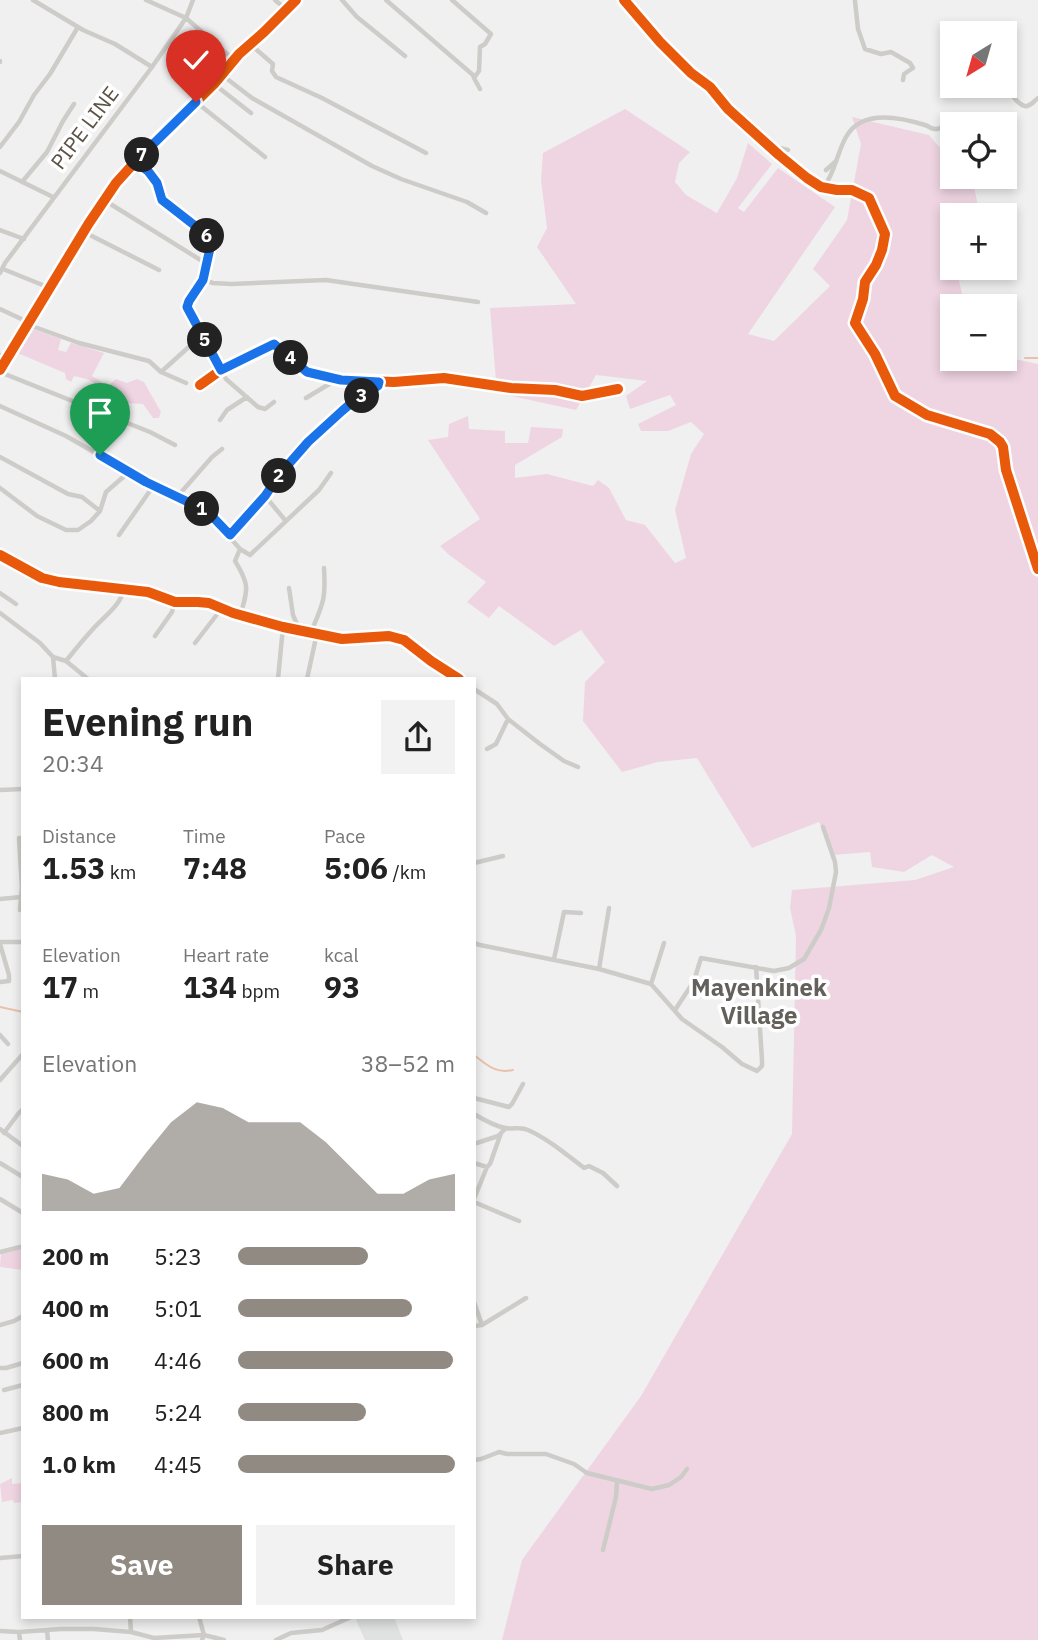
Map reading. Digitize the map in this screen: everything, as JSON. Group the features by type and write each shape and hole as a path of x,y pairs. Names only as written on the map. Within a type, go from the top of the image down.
{"street":[{"path":"33,0 78,27 116,44 152,67"},
{"path":"146,0 186,18 234,60"},
{"name":"PIPE LINE","path":"2,267 152,67 186,18 193,0"},
{"path":"275,0 287,10"},
{"path":"175,445 150,432 0,371 116,183 214,84 234,60 296,0"},
{"path":"341,0 405,56"},
{"path":"386,0 473,75 480,89"},
{"path":"452,0 491,34 480,47 479,71 474,78"},
{"path":"624,0 660,42 788,163 821,187 852,190 869,198 885,234 876,265 865,282 855,323 895,396 927,415 990,434 1000,442 1006,470 1038,569"},
{"path":"855,1 865,49 881,54 891,52 910,63 913,68 904,74 903,80"},
{"path":"0,146 19,122 78,27"},
{"path":"250,44 273,64 272,72 276,77 426,153"},
{"path":"222,75 251,97 372,166 467,202 486,213"},
{"path":"214,84 251,113"},
{"path":"1014,98 1027,106 1038,98"},
{"path":"196,102 265,157"},
{"path":"22,182 47,152 74,104"},
{"path":"824,187 849,132 860,122 877,117 901,119 940,128"},
{"path":"766,143 788,150"},
{"path":"135,162 148,171 157,183 162,200 212,239 203,280 187,304 226,379 263,409 274,402"},
{"path":"788,163 796,162"},
{"path":"826,170 836,162"},
{"path":"0,171 53,197"},
{"path":"104,200 207,264"},
{"path":"0,230 23,239"},
{"path":"84,232 159,270"},
{"path":"2,267 50,288"},
{"path":"203,280 231,284 326,280 478,302"},
{"path":"0,309 29,324 79,343 149,361 161,372 186,383"},
{"path":"161,372 202,335"},
{"path":"200,385 221,370 274,344 307,372 337,379 394,382 444,378 512,388 555,390 582,396 618,390"},
{"path":"0,355 7,358"},
{"path":"306,398 337,379"},
{"path":"230,535 308,442 356,399 376,388 379,382"},
{"path":"220,419 227,410 247,397"},
{"path":"0,406 66,436 129,472 207,511 240,549 250,555 319,490 331,473"},
{"path":"177,497 222,449"},
{"path":"0,457 68,494 82,497 100,511"},
{"path":"0,488 37,516 66,530 78,530 100,511 106,492 129,472"},
{"path":"119,535 154,485"},
{"path":"265,496 285,520"},
{"path":"240,549 235,561 244,576 248,592 240,616"},
{"path":"0,555 42,578 59,582 148,592 175,602 214,604 240,616 342,639 389,636 404,640 456,677"},
{"path":"311,632 325,595 324,568"},
{"path":"289,588 293,615 299,630"},
{"path":"66,661 92,629 113,609 122,597 124,589"},
{"path":"0,593 16,604"},
{"path":"155,636 173,612 175,602"},
{"path":"195,643 222,608"},
{"path":"0,613 40,643 53,657 66,661 86,677"},
{"path":"278,677 282,627"},
{"path":"307,677 317,633"},
{"path":"53,657 55,677"},
{"path":"476,690 497,704 508,719 540,744 578,767"},
{"path":"486,749 496,744 508,719"},
{"path":"0,790 21,789"},
{"path":"675,1010 694,981 701,958 774,971 789,968 804,959 821,930 829,908 836,872 823,827"},
{"path":"19,839 21,871"},
{"path":"476,863 503,856"},
{"path":"0,899 21,897 20,910"},
{"path":"599,969 609,908"},
{"path":"554,959 564,912 581,913"},
{"path":"0,982 9,981 9,975 0,943 21,942"},
{"path":"651,984 664,943"},
{"path":"476,944 599,969 651,984 682,1019 742,1064 760,1070 762,1060 757,967"},
{"path":"0,1035 8,1044"},
{"path":"0,1080 21,1057"},
{"path":"476,1099 509,1107 523,1084"},
{"path":"21,1111 2,1131 21,1145"},
{"path":"476,1115 506,1129 526,1129 584,1168 589,1166 604,1173 617,1186"},
{"path":"476,1143 498,1136 506,1129"},
{"path":"476,1195 501,1133"},
{"path":"0,1163 21,1176"},
{"path":"476,1164 487,1167"},
{"path":"0,1199 21,1212"},
{"path":"476,1201 519,1221"},
{"path":"0,1252 21,1247"},
{"path":"476,1326 482,1325 526,1298"},
{"path":"476,1308 482,1325"},
{"path":"0,1325 21,1318"},
{"path":"0,1368 21,1364"},
{"path":"4,1390 21,1386"},
{"path":"0,1433 21,1428"},
{"path":"476,1460 499,1452 546,1454 574,1464 587,1473 652,1489 669,1485 687,1469"},
{"path":"603,1550 616,1497 617,1481"},
{"path":"0,1558 21,1556"},
{"path":"130,1619 131,1632"},
{"path":"199,1619 203,1638"},
{"path":"276,1640 291,1633 322,1630 347,1619"},
{"path":"0,1631 94,1629 131,1632 154,1638 224,1640"},
{"path":"47,1630 48,1640"},
{"path":"19,1632 20,1640"},
{"path":"115,1632 115,1640"}],"shaded area":[{"path":"625,109 690,152 679,163 675,182 686,195 717,213 737,178 748,143 772,164 738,208 744,212 778,168 835,207 748,334 774,341 830,286 813,269 847,220 861,144 852,117 929,135 940,148 940,189 974,189 977,203 940,203 940,280 959,280 962,294 940,294 940,371 1017,371 1017,360 1038,364 1038,1640 502,1640 522,1560 641,1396 792,1134 796,936 790,908 792,890 915,880 954,867 932,855 904,872 872,867 870,852 833,855 819,822 752,848 697,758 658,762 622,772 583,721 585,682 605,662 581,630 554,646 499,606 489,618 467,602 486,582 440,546 480,519 428,440 448,437 449,424 468,416 469,429 505,431 505,443 528,443 531,427 563,429 562,437 515,465 515,478 547,474 593,486 598,480 609,488 626,520 645,525 675,563 686,558 675,510 691,454 704,434 691,422 668,431 641,431 638,424 676,405 670,395 630,409 626,396 647,381 596,375 576,410 497,393 490,308 576,304 537,247 547,228 541,180 543,153"},
{"path":"30,328 61,339 58,350 66,352 71,343 104,353 92,376 108,386 116,379 127,383 137,379 144,382 161,412 159,418 153,418 143,404 114,399 113,393 87,379 74,376 71,382 66,379 65,373 15,352"},
{"path":"21,1249 21,1270 0,1267 1,1253"},
{"path":"12,1478 12,1484 21,1483 21,1502 14,1503 13,1500 2,1502 0,1484"},
{"path":"395,1619 403,1640 365,1640 356,1620"}],"waterway":[{"path":"1025,358 1038,358"},
{"path":"0,1007 21,1012"},
{"path":"476,1056 497,1070 513,1070"}],"cycle path":[{"path":"0,370 116,183 214,84 239,54 296,0"},
{"path":"624,0 660,42 691,73 710,87 728,109 807,178 821,187 852,190 869,198 885,234 876,265 865,282 855,323 875,354 895,396 927,415 990,434 1000,442 1006,470 1038,569"},
{"path":"200,385 221,370 274,344 307,372 341,380 394,382 444,378 511,388 555,390 582,396 618,389"},
{"path":"0,555 42,578 59,582 148,592 175,602 209,603 233,613 283,627 342,639 389,636 404,640 456,677"}],"district":[{"name":"Mayenkinek Village","path":"759,1002"}],"route":[{"path":"100,455 146,482 207,511 230,535 308,442 356,399 378,386 379,382 341,380 307,372 274,344 221,370 187,307 203,280 212,239 162,200 157,183 148,171 135,162 196,102"}]}
